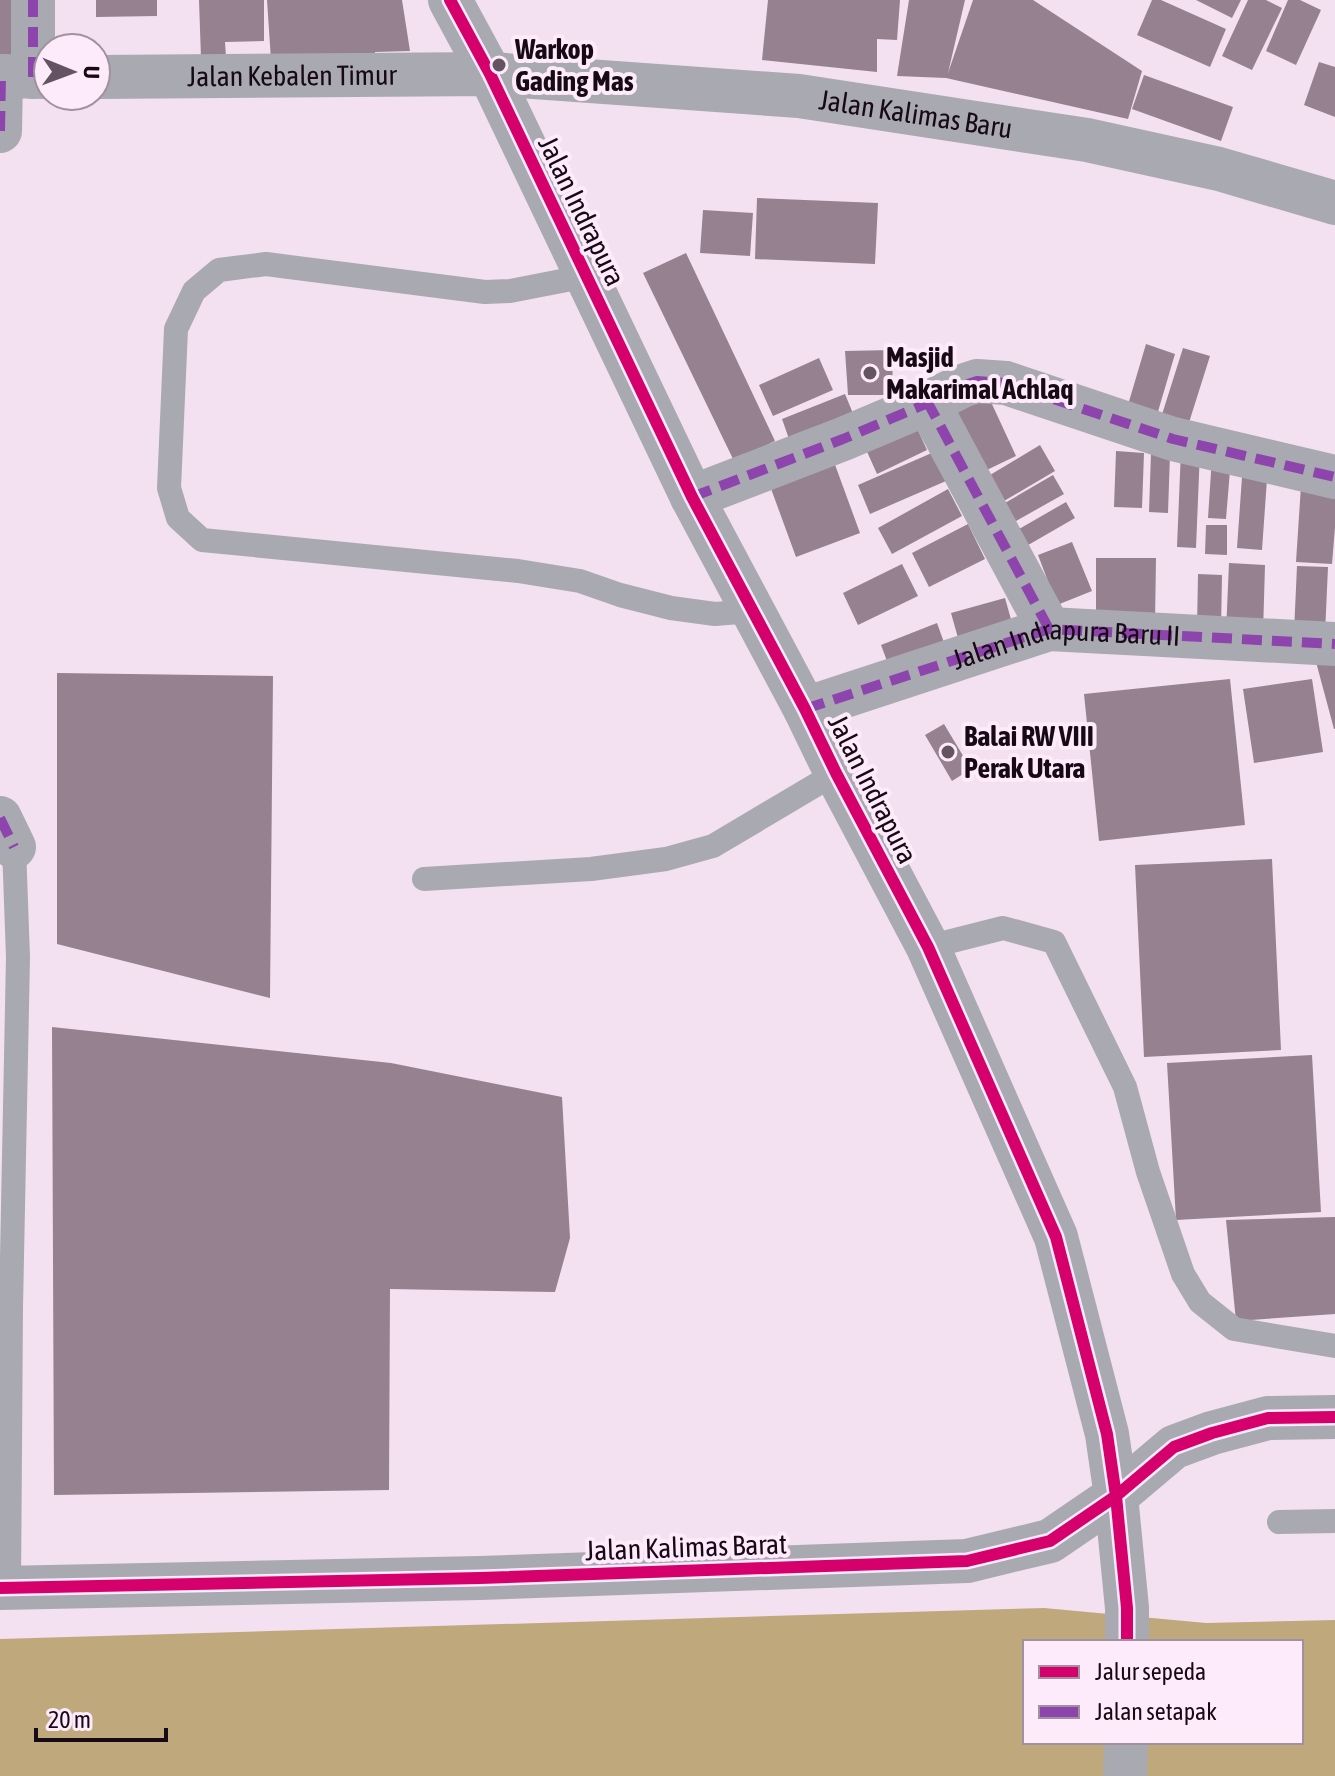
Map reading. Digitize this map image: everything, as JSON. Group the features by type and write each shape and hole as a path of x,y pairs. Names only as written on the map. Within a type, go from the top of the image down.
{"street":[{"path":"0,131 20,77 33,0"},
{"name":"Jalan Indrapura","path":"450,0 490,74 692,497 928,947 1056,1237 1107,1434 1116,1496 1127,1625"},
{"name":"Jalan Kebalen Timur","path":"112,77 490,74"},
{"name":"Jalan Kalimas Baru","path":"490,74 799,96 1087,140 1219,169 1335,203"},
{"path":"692,497 843,439 977,381 1006,383 1173,439 1335,477"},
{"path":"928,403 1049,629"},
{"name":"Jalan Indrapura Baru II","path":"805,709 1049,629 1335,644"},
{"name":"Jalan Kalimas Barat","path":"5,1588 480,1578 967,1561 1050,1541 1116,1496 1174,1447 1268,1418 1335,1417"},
{"path":"1125,1776 1126,1744"}],"lane":[{"path":"587,276 510,291 485,292 266,264 219,270 194,291 176,329 169,488 178,518 202,540 518,571 580,581 671,608 715,614 752,611"},
{"path":"424,879 591,869 666,859 713,846 836,773"},
{"path":"5,1588 18,957 7,833"},
{"path":"928,947 1003,928 1054,942 1125,1087 1148,1172 1183,1274 1200,1302 1234,1329 1335,1346"},
{"path":"1279,1522 1335,1521"}],"shaded area":[{"path":"1044,1608 1206,1623 1335,1620 1335,1776 0,1776 0,1639"}],"building":[{"path":"0,0 32,0 32,58 0,58"},
{"path":"96,0 157,0 157,16 96,17"},
{"path":"199,0 264,0 264,41 225,42 226,57 201,58"},
{"path":"267,0 402,0 410,51 375,52 375,57 271,60"},
{"path":"768,0 900,0 897,40 877,39 877,72 762,60"},
{"path":"909,0 965,0 948,73 973,0 1033,0 1142,71 1128,119 946,78 897,76"},
{"path":"1152,0 1161,0 1226,29 1210,67 1137,35"},
{"path":"1196,0 1241,0 1232,18"},
{"path":"1248,0 1266,0 1282,8 1252,70 1222,56"},
{"path":"1288,0 1300,0 1321,10 1296,65 1266,51"},
{"path":"1319,62 1335,67 1335,117 1304,105"},
{"path":"1144,75 1233,107 1221,141 1132,109"},
{"path":"757,198 878,203 875,264 755,259"},
{"path":"703,210 753,213 750,256 700,253"},
{"path":"686,253 775,441 734,461 643,273"},
{"path":"1146,344 1175,354 1154,425 1125,415"},
{"path":"1183,348 1210,356 1186,432 1159,424"},
{"name":"Masjid Makarimal Achlaq","path":"892,350 893,395 848,395 845,351"},
{"path":"819,358 833,390 773,416 759,385"},
{"path":"985,389 1016,456 970,478 940,411"},
{"path":"845,394 859,428 794,453 782,419"},
{"path":"910,413 927,450 877,474 860,436"},
{"path":"1040,445 1055,471 1004,501 990,475"},
{"path":"1181,450 1200,451 1196,548 1177,547"},
{"path":"830,451 860,533 796,557 766,475"},
{"path":"1116,451 1144,453 1142,508 1114,507"},
{"path":"934,452 946,481 870,514 858,485"},
{"path":"1151,453 1170,454 1168,513 1149,512"},
{"path":"1212,457 1231,458 1226,519 1208,518"},
{"path":"1243,463 1268,465 1262,550 1237,548"},
{"path":"1053,475 1064,494 1016,521 1005,503"},
{"path":"1301,486 1335,487 1332,564 1296,562"},
{"path":"948,489 962,516 892,554 878,528"},
{"path":"1066,502 1075,518 1023,548 1014,532"},
{"path":"968,524 985,559 929,587 912,553"},
{"path":"1206,525 1227,525 1227,555 1205,554"},
{"path":"1072,542 1092,591 1057,605 1038,555"},
{"path":"1096,558 1156,558 1155,622 1096,622"},
{"path":"1229,563 1265,565 1263,633 1226,632"},
{"path":"902,564 918,596 858,625 843,593"},
{"path":"1297,566 1328,567 1325,634 1294,632"},
{"path":"1198,574 1222,575 1221,630 1197,629"},
{"path":"1005,598 1014,630 960,645 951,613"},
{"path":"937,623 946,648 890,669 881,645"},
{"path":"1316,662 1335,663 1335,729 1334,729"},
{"path":"57,673 273,676 270,998 57,944"},
{"path":"1230,679 1245,825 1099,841 1084,694"},
{"path":"1312,679 1323,752 1254,763 1243,689"},
{"name":"Balai RW VIII Perak Utara","path":"944,724 971,769 952,781 925,735"},
{"path":"1272,859 1281,1050 1144,1057 1135,865"},
{"path":"52,1027 391,1063 562,1097 570,1238 555,1292 390,1289 389,1490 54,1495"},
{"path":"1312,1055 1321,1212 1176,1220 1167,1063"},
{"path":"1335,1217 1335,1314 1236,1321 1226,1220"}],"marked path":[{"path":"33,0 33,32"},
{"path":"0,131 1,76"},
{"path":"1049,629 928,403 977,381 1006,383 1173,439 1335,477"},
{"path":"692,497 928,403"},
{"path":"805,709 1049,629 1335,644"},
{"path":"0,818 14,847"}],"cycle path":[{"path":"450,0 490,74 692,497 928,947 1056,1237 1107,1434 1127,1608 1127,1640"},
{"path":"0,1588 480,1578 967,1561 1050,1541 1116,1496 1174,1447 1268,1418 1335,1417"}],"place":[{"name":"Warkop Gading Mas","path":"499,65"},
{"name":"Masjid Makarimal Achlaq","path":"870,373"},
{"name":"Balai RW VIII Perak Utara","path":"948,752"}]}
